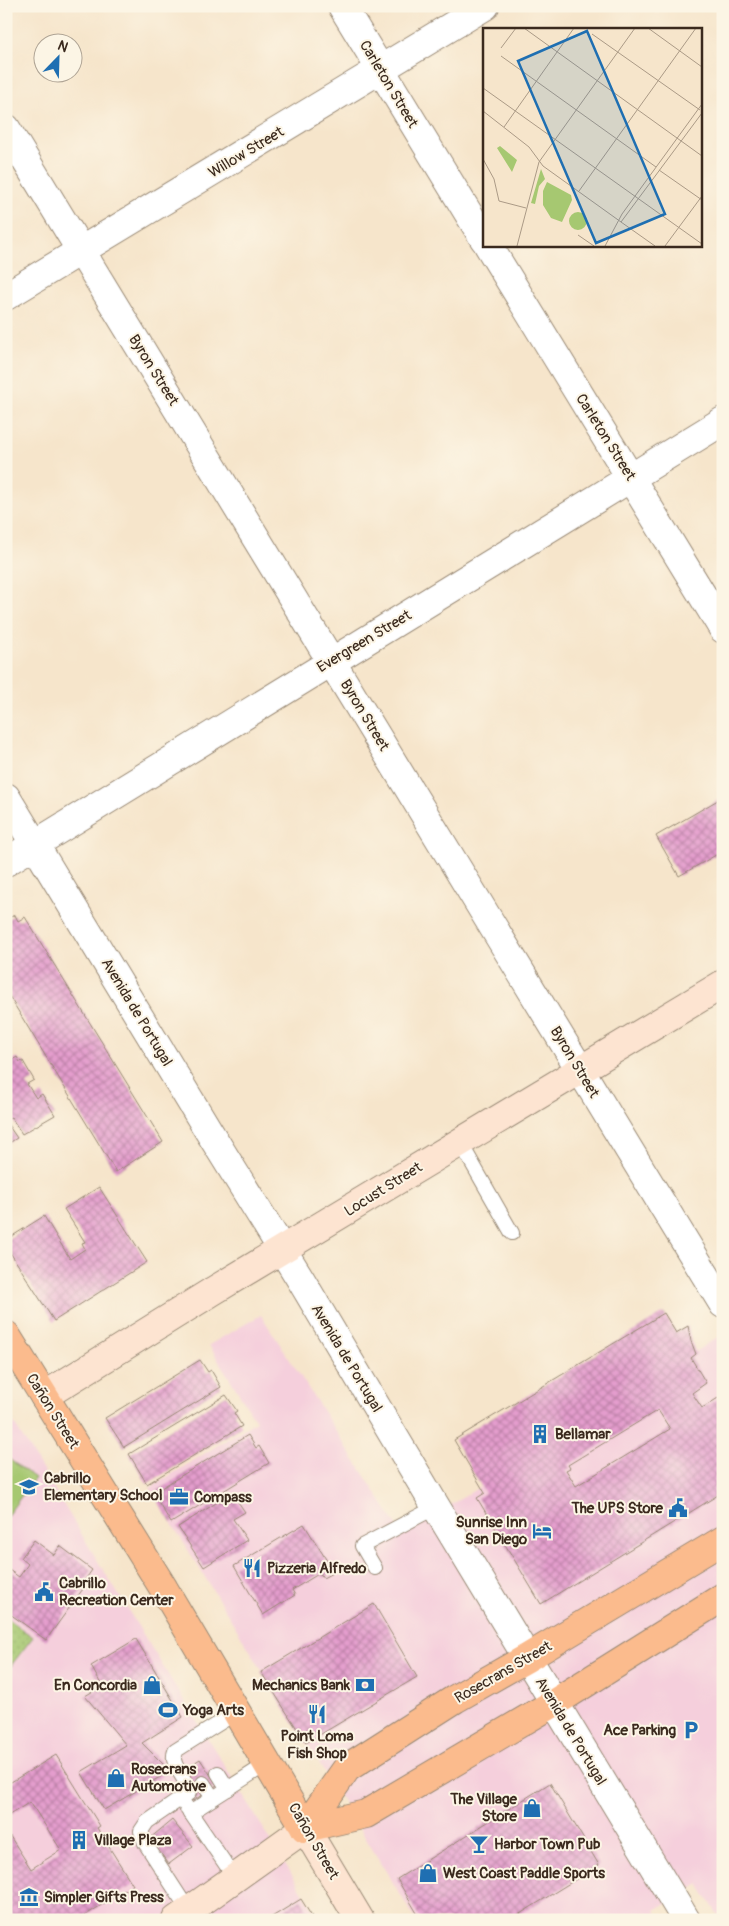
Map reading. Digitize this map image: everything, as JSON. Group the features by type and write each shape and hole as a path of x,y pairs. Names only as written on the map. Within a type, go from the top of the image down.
{"main road":[{"name":"Cañon Street","path":"6,1335 164,1589 306,1828"},
{"name":"Rosecrans Street","path":"306,1828 347,1768 455,1699 723,1540"},
{"name":"Rosecrans Street","path":"306,1828 366,1814 720,1604"}],"street":[{"name":"Carleton Street","path":"342,6 483,237"},
{"name":"Willow Street","path":"6,296 485,6"},
{"name":"Byron Street","path":"6,128 723,1304"},
{"name":"Carleton Street","path":"489,246 723,629"},
{"name":"Evergreen Street","path":"6,862 723,420"},
{"name":"Avenida de Portugal","path":"6,797 686,1920"},
{"name":"Locust Street","path":"44,1396 213,1291 723,984"},
{"name":"Rosecrans Street","path":"182,1915 306,1828"},
{"name":"Cañon Street","path":"306,1828 360,1920"}],"lane":[{"path":"460,1142 512,1233"},
{"path":"375,1568 362,1546 436,1507"},
{"path":"182,1915 144,1843 141,1835 142,1828 147,1822 181,1799 189,1790 174,1759 175,1751 182,1752 198,1742 237,1712"},
{"path":"190,1813 268,1763"},
{"path":"218,1773 228,1789"},
{"path":"203,1783 213,1798"},
{"path":"181,1799 235,1878"}],"shaded area":[{"path":"261,1315 403,1535 723,1334 723,1920 721,1920 699,1884 655,1910 661,1920 416,1920 150,1488 256,1421 209,1345"},
{"path":"6,1410 99,1563 320,1920 6,1920"}],"green space":[{"path":"6,1457 35,1478 6,1517"},
{"path":"6,1618 33,1637 6,1672"}],"building":[{"path":"723,797 723,851 679,876 656,836"},
{"path":"15,915 18,921 25,917 163,1142 116,1172 6,991 6,919"},
{"path":"17,1057 20,1062 23,1061 34,1080 27,1084 36,1098 42,1094 55,1115 22,1134 11,1117 6,1120 6,1064"},
{"path":"6,1122 17,1138 6,1145"},
{"path":"99,1187 147,1262 54,1321 6,1246 6,1240 44,1216 70,1259 85,1249 82,1243 85,1242 64,1209"},
{"name":"Bellamar","path":"664,1313 676,1333 688,1326 696,1354 691,1358 706,1383 692,1393 702,1408 723,1395 723,1492 541,1604 477,1498 485,1493 454,1440","holes":["658,1410 670,1429 576,1486 566,1470 570,1468 568,1465"]},
{"path":"200,1360 208,1372 211,1370 221,1387 124,1447 105,1418"},
{"path":"226,1395 237,1411 234,1413 242,1426 147,1484 129,1454"},
{"path":"248,1435 256,1448 259,1446 269,1463 171,1523 153,1493"},
{"path":"232,1493 245,1512 233,1519 247,1540 204,1567 178,1527"},
{"path":"304,1524 334,1572 323,1578 320,1573 292,1590 295,1595 263,1615 234,1566"},
{"name":"Cabrillo Recreation Center","path":"34,1540 54,1555 60,1546 92,1570 85,1580 88,1582 46,1640 6,1611 6,1568 19,1577 28,1564 21,1558"},
{"path":"374,1604 417,1677 306,1743 261,1672"},
{"path":"136,1639 183,1717 142,1743 170,1771 104,1810 81,1772 126,1745 85,1696 102,1686 91,1666"},
{"name":"Village Plaza","path":"56,1755 100,1826 97,1828 133,1885 78,1920 6,1920 6,1830 31,1869 61,1850 30,1802 6,1817 6,1785"},
{"path":"200,1759 217,1785 193,1801 176,1775"},
{"path":"550,1783 599,1865 510,1920 421,1920 397,1879"},
{"path":"172,1820 193,1846 169,1864 149,1839"},
{"path":"301,1899 314,1920 267,1920"}],"place":[{"name":"Bellamar","path":"540,1434"},
{"name":"Cabrillo Elementary School","path":"29,1487"},
{"name":"Compass","path":"179,1497"},
{"name":"The UPS Store","path":"678,1508"},
{"name":"Sunrise Inn San Diego","path":"542,1531"},
{"name":"Pizzeria Alfredo","path":"252,1568"},
{"name":"Cabrillo Recreation Center","path":"44,1592"},
{"name":"En Concordia","path":"152,1685"},
{"name":"Mechanics Bank","path":"365,1685"},
{"name":"Yoga Arts","path":"168,1710"},
{"name":"Point Loma Fish Shop","path":"317,1714"},
{"name":"Ace Parking","path":"691,1730"},
{"name":"Rosecrans Automotive","path":"116,1778"},
{"name":"The Village Store","path":"532,1808"},
{"name":"Village Plaza","path":"79,1840"},
{"name":"Harbor Town Pub","path":"479,1844"},
{"name":"West Coast Paddle Sports","path":"428,1873"},
{"name":"Simpler Gifts Press","path":"29,1897"}]}
